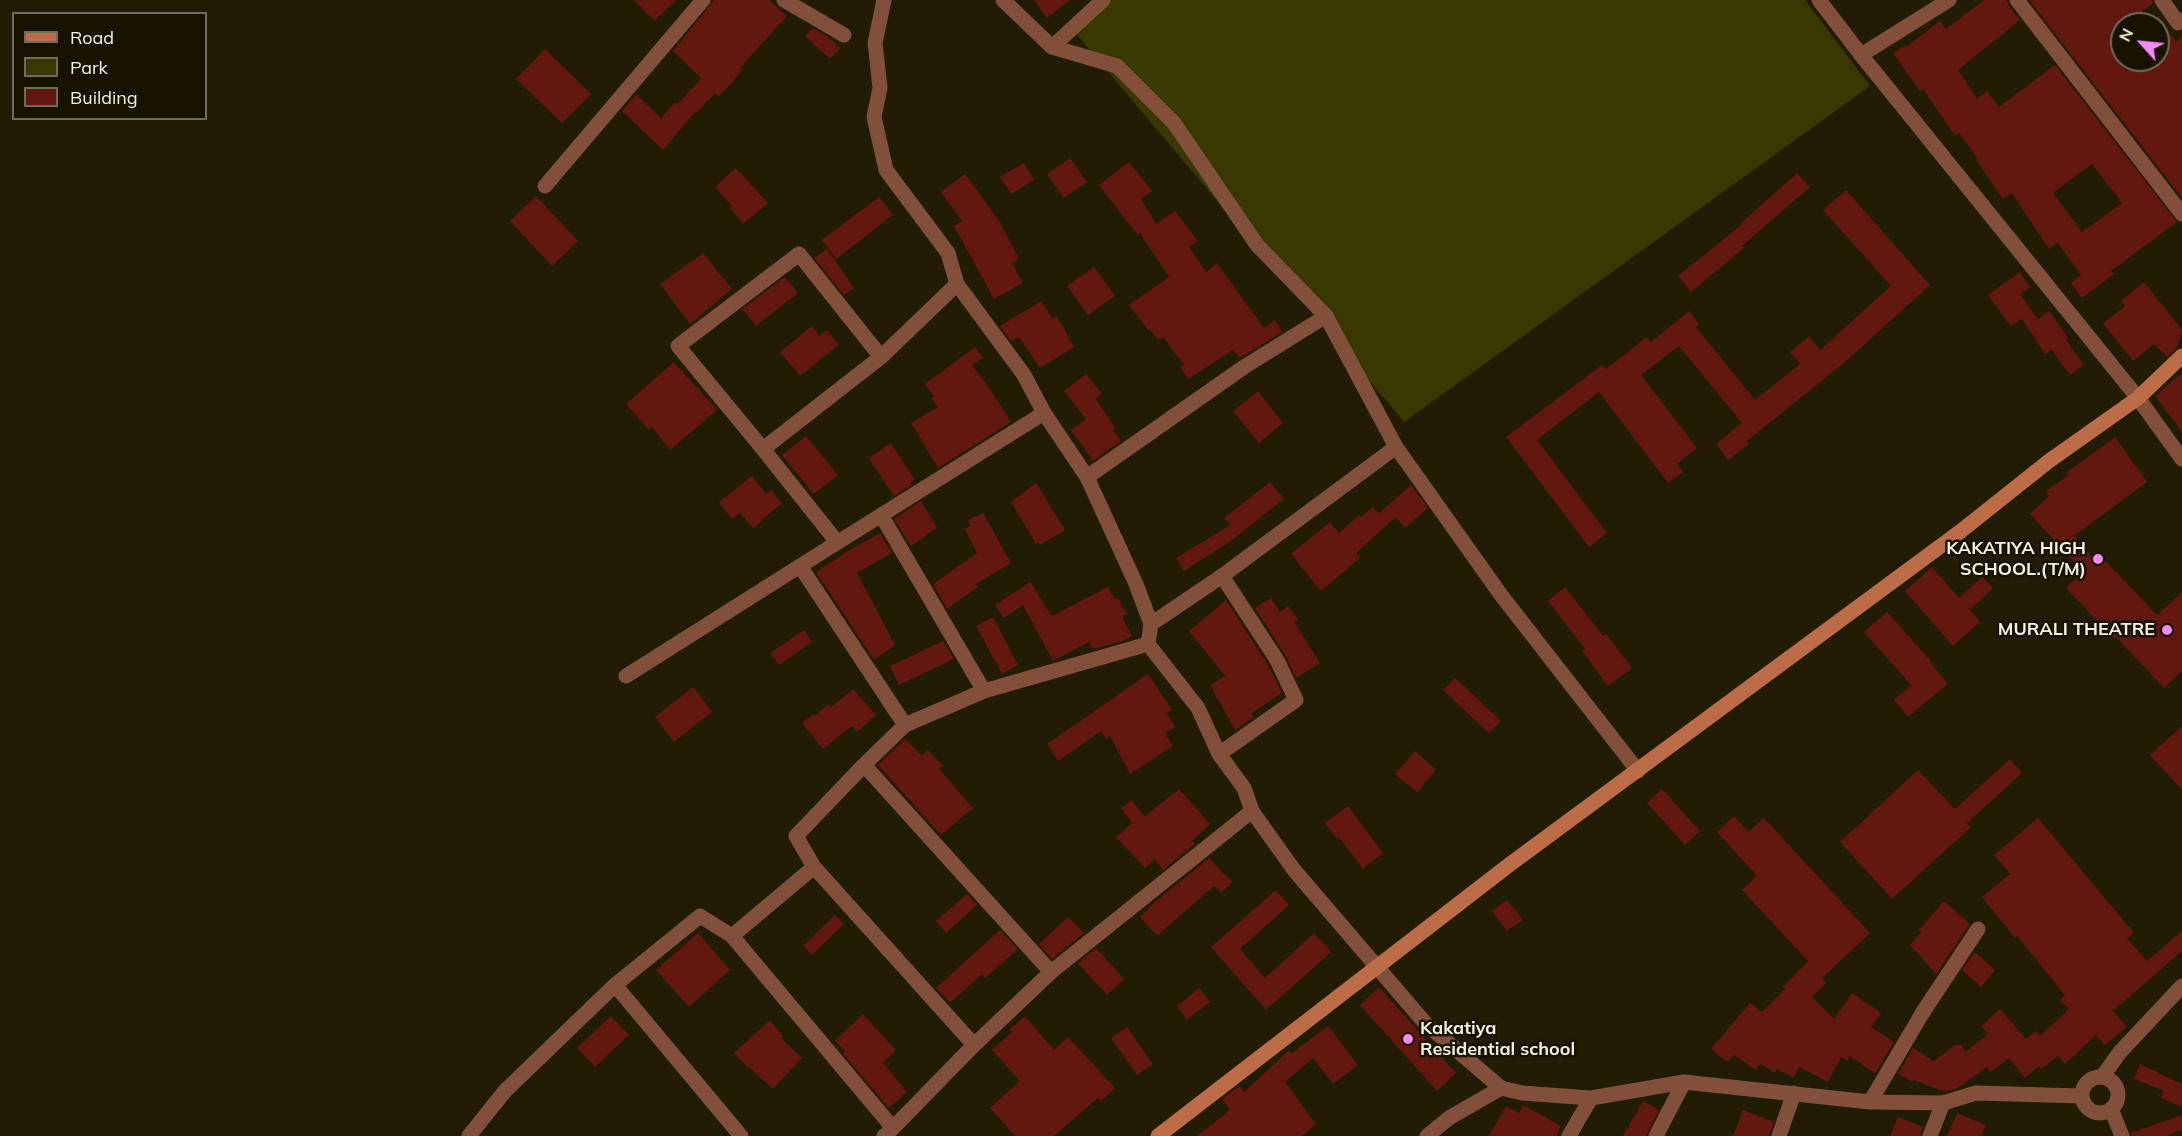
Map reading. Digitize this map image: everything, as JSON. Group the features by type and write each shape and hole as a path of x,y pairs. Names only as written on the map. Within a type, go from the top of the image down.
{"main road":[{"path":"1158,1136 1509,865 1961,531 2049,461 2138,398 2182,356"}],"street":[{"path":"545,186 703,0"},
{"path":"784,0 844,35"},
{"path":"884,0 875,43 880,88 874,117 886,170 948,253 957,284 1024,375 1044,413 1087,477 1136,584 1151,624 1148,644 1198,708 1219,754 1244,788 1252,811 1294,870 1425,1023 1501,1088 1522,1093 1591,1098 1684,1082 1870,1102 1943,1103 1976,1093 2081,1096"},
{"path":"1003,0 1052,47 1117,66 1174,123 1257,245 1326,316 1396,447 1501,595 1638,771"},
{"path":"1052,47 1103,0"},
{"path":"1819,0 2138,398 2182,459"},
{"path":"1861,55 1948,0"},
{"path":"2017,0 2182,214"},
{"path":"2162,0 2181,24"},
{"path":"837,542 678,346 799,254 881,357"},
{"path":"763,449 881,357 957,284"},
{"path":"1087,477 1244,368 1326,316"},
{"path":"626,676 1044,413"},
{"path":"1151,624 1222,576 1396,447"},
{"path":"881,515 984,691"},
{"path":"800,566 905,725"},
{"path":"1219,754 1296,700 1277,660 1222,576"},
{"path":"974,1045 814,867 796,836 905,725 984,691 1148,644"},
{"path":"864,765 1052,972"},
{"path":"469,1136 505,1091 615,984 700,916 732,936 888,1132 974,1045 1052,972 1252,811"},
{"path":"732,936 814,867"},
{"path":"1870,1102 1923,1012 1978,929"},
{"path":"615,984 741,1136"},
{"path":"2102,1077 2120,1052 2182,987"},
{"path":"2102,1077 2109,1079 2117,1090 2118,1097 2111,1109 2105,1112 2086,1108 2081,1096 2087,1081 2102,1077"},
{"path":"1656,1136 1684,1082"},
{"path":"1426,1136 1449,1118 1501,1088"},
{"path":"1779,1136 1794,1093"},
{"path":"1569,1136 1591,1098"},
{"path":"1930,1136 1943,1103"},
{"path":"2111,1109 2122,1136"}],"green space":[{"path":"1103,0 1805,0 1870,86 1404,422 1072,29"}],"building":[{"path":"634,0 676,0 654,21"},
{"path":"714,0 769,0 787,16 740,68 742,70 730,85 719,96 715,93 695,112 663,150 622,111 636,94 661,118 675,102 678,104 701,78 673,51"},
{"path":"1034,0 1070,0 1047,18"},
{"path":"1984,0 2007,0 2020,20 1958,70 1977,99 1987,91 1999,107 2055,65 2177,222 2111,271 2114,274 2082,298 2071,283 2081,275 2058,243 2049,249 2012,193 2003,199 1959,133 1955,136 1923,89 1920,91 1893,53 1905,45 1906,47 1940,21 1946,29","holes":["2092,164 2122,203 2082,232 2053,193"]},
{"path":"2029,0 2152,0 2153,3 2141,12 2110,12 2110,72 2170,72 2170,33 2176,42 2182,37 2182,198"},
{"path":"813,28 840,48 830,59 805,36"},
{"path":"545,49 591,94 562,123 516,79"},
{"path":"1070,158 1087,182 1064,198 1047,174"},
{"path":"1129,162 1152,191 1141,199 1156,224 1175,211 1198,241 1189,247 1206,272 1217,263 1264,328 1275,320 1282,332 1240,358 1233,350 1188,379 1180,367 1184,365 1163,337 1158,340 1129,305 1169,277 1140,233 1137,234 1099,185"},
{"path":"1024,163 1034,180 1011,194 1000,177"},
{"path":"736,168 768,203 743,224 730,208 732,206 715,187"},
{"path":"1797,173 1810,187 1742,246 1744,248 1691,292 1678,276 1741,225"},
{"path":"965,174 1000,222 1019,259 1012,263 1023,283 994,299 954,226 962,221 941,192"},
{"path":"1846,190 1930,285 1844,363 1747,441 1749,444 1728,460 1716,444 1742,423 1679,346 1641,375 1697,448 1677,464 1683,472 1668,483 1599,392 1537,440 1607,533 1589,547 1506,437 1602,365 1606,369 1647,337 1651,342 1689,311 1699,324 1696,327 1755,400 1800,364 1790,352 1809,336 1820,350 1891,286 1823,210"},
{"path":"536,196 578,241 552,266 510,221"},
{"path":"879,197 893,215 836,259 822,240"},
{"path":"827,249 854,288 844,295 814,258"},
{"path":"703,253 732,289 690,324 660,284"},
{"path":"1094,267 1115,296 1088,315 1067,286"},
{"path":"2020,272 2030,287 2020,294 2038,319 2049,311 2084,365 2070,375 2052,350 2045,354 2022,319 2011,326 1988,295"},
{"path":"785,277 798,293 756,326 742,309"},
{"path":"2144,282 2182,330 2177,348 2167,357 2154,344 2133,361 2103,323 2125,306 2121,301"},
{"path":"1041,301 1053,319 1057,316 1074,347 1040,368 1019,337 1011,341 1000,326"},
{"path":"812,326 819,336 827,330 839,345 800,376 780,352"},
{"path":"975,347 983,358 972,365 1011,422 938,468 911,423 938,407 931,398 934,396 925,384"},
{"path":"674,362 717,410 670,450 652,427 649,430 626,404"},
{"path":"2182,373 2182,432 2155,396"},
{"path":"1086,374 1102,394 1096,399 1116,429 1113,430 1121,441 1093,461 1071,430 1086,419 1064,391"},
{"path":"1258,391 1283,423 1259,443 1233,411"},
{"path":"806,436 838,475 814,494 782,455"},
{"path":"2115,437 2147,482 2074,536 2095,560 2100,555 2157,615 2182,592 2182,671 2164,688 2066,588 2083,572 2030,514 2049,496 2046,491 2068,476 2066,473"},
{"path":"891,443 915,480 894,496 869,458"},
{"path":"752,476 766,494 771,490 782,503 753,528 740,513 732,519 719,502"},
{"path":"1270,482 1284,499 1231,541 1184,571 1176,558 1230,525 1224,518"},
{"path":"1036,483 1064,528 1064,531 1040,545 1036,544 1011,502"},
{"path":"1411,485 1428,508 1405,528 1396,517 1356,553 1360,558 1321,591 1291,554 1330,522 1339,533 1359,515 1361,517 1373,507 1379,513"},
{"path":"921,501 937,528 911,546 894,519"},
{"path":"983,513 1011,563 976,584 978,587 947,609 933,584 977,553 965,529 971,526 968,520"},
{"path":"880,533 892,553 857,573 895,645 874,660 816,572"},
{"path":"1932,567 1959,598 1982,577 1993,588 1970,610 1980,622 1953,646 1905,591"},
{"path":"1030,582 1052,616 1108,587 1115,600 1118,598 1127,614 1122,617 1132,636 1120,642 1093,649 1089,642 1053,661 1023,605 1004,618 995,605"},
{"path":"1565,587 1603,636 1606,634 1632,668 1608,686 1582,651 1585,649 1548,601"},
{"path":"1271,598 1280,612 1288,606 1298,619 1294,622 1320,663 1296,678 1285,655 1255,608"},
{"path":"1226,600 1268,665 1282,693 1252,713 1254,717 1235,730 1210,685 1225,676 1189,631"},
{"path":"1887,612 1931,661 1948,684 1908,717 1894,700 1911,685 1864,632"},
{"path":"993,617 1018,665 1002,674 976,626"},
{"path":"804,630 812,642 779,665 770,653"},
{"path":"943,641 954,659 899,685 890,666"},
{"path":"1148,674 1172,710 1167,713 1175,727 1165,733 1173,746 1130,774 1110,736 1106,739 1101,731 1058,761 1047,744"},
{"path":"1455,678 1501,721 1489,733 1443,690"},
{"path":"693,687 712,712 674,742 655,717"},
{"path":"853,689 876,715 857,732 852,726 823,749 802,723 814,714 815,716 828,704 831,707"},
{"path":"2182,726 2182,790 2150,755"},
{"path":"905,739 922,756 928,750 943,766 939,769 973,808 941,835 878,765"},
{"path":"1415,751 1436,770 1417,792 1395,774"},
{"path":"2010,759 2022,773 1967,823 1971,827 1892,899 1840,842 1918,770 1955,809"},
{"path":"1179,789 1210,824 1192,841 1195,844 1163,870 1155,859 1145,868 1116,837 1132,823 1121,808 1132,800 1144,817"},
{"path":"1662,789 1700,831 1685,845 1647,803"},
{"path":"1348,806 1383,853 1363,869 1339,837 1337,839 1325,823"},
{"path":"1734,816 1748,832 1764,818 1870,933 1822,978 1826,983 1812,997 1834,1019 1852,993 1881,1013 1871,1027 1894,1042 1875,1074 1850,1056 1847,1061 1841,1057 1828,1082 1799,1067 1793,1078 1777,1069 1774,1073 1760,1063 1756,1070 1734,1055 1727,1062 1711,1049 1750,1003 1762,1012 1808,961 1742,890 1757,876 1717,832"},
{"path":"2038,818 2134,933 2127,938 2147,961 2182,931 2182,951 2113,1011 2127,1027 2105,1045 2096,1035 2065,1064 2058,1056 2041,1069 2039,1066 2025,1078 2009,1058 1991,1072 1987,1067 1958,1088 1945,1092 1914,1080 1913,1082 1898,1074 1913,1048 1934,1061 1955,1045 1961,1045 1966,1052 1988,1034 1981,1026 2000,1009 2026,1039 2036,1031 2040,1036 2069,1009 2060,1000 2065,995 1982,897 2010,874 1994,855"},
{"path":"1209,858 1232,882 1221,893 1214,886 1157,936 1140,917"},
{"path":"1276,890 1289,905 1240,949 1265,978 1314,933 1331,952 1266,1010 1211,947"},
{"path":"967,894 977,905 946,933 936,921"},
{"path":"1507,900 1523,920 1507,931 1492,911"},
{"path":"1944,901 1970,924 1936,974 1910,945 1921,932 1919,930"},
{"path":"835,915 844,924 812,955 803,946"},
{"path":"1068,917 1084,933 1052,959 1039,944"},
{"path":"1000,930 1018,949 985,978 982,974 950,1003 936,988"},
{"path":"698,933 730,970 689,1007 656,970"},
{"path":"1096,948 1124,979 1107,995 1078,963"},
{"path":"1975,952 1995,970 1981,987 1962,970"},
{"name":"Kakatiya Residential school","path":"1379,987 1456,1073 1437,1091 1360,1005"},
{"path":"1199,988 1210,1002 1187,1020 1177,1006"},
{"path":"863,1014 896,1050 883,1063 907,1092 889,1108 843,1054 845,1051 835,1041"},
{"path":"611,1016 629,1035 595,1067 577,1048"},
{"path":"1025,1016 1054,1050 1068,1037 1115,1088 1101,1101 1098,1098 1054,1136 1015,1136 990,1108 1020,1081 992,1050 1012,1032 1009,1030"},
{"path":"770,1020 783,1036 781,1038 802,1058 773,1089 734,1053"},
{"path":"1328,1026 1358,1065 1333,1084 1313,1058 1285,1082 1316,1124 1302,1136 1197,1136 1230,1110 1222,1099 1239,1086 1244,1092 1289,1050 1292,1053"},
{"path":"1127,1027 1153,1064 1137,1075 1111,1038"},
{"path":"2140,1064 2182,1084 2182,1107 2161,1098 2164,1091 2134,1079"},
{"path":"1643,1101 1659,1110 1646,1136 1623,1136"},
{"path":"1523,1105 1561,1126 1556,1136 1489,1136 1506,1106 1519,1113"},
{"path":"1743,1110 1774,1122 1769,1136 1733,1136"},
{"path":"1957,1113 1986,1125 1981,1136 1947,1136"},
{"path":"2182,1115 2182,1130 2166,1136 2132,1136 2131,1133"},
{"path":"1898,1117 1923,1127 1920,1136 1890,1136"}],"place":[{"name":"KAKATIYA HIGH SCHOOL.(T/M)","path":"2098,559"},
{"name":"MURALI THEATRE","path":"2167,630"},
{"name":"Kakatiya Residential school","path":"1408,1039"}]}
